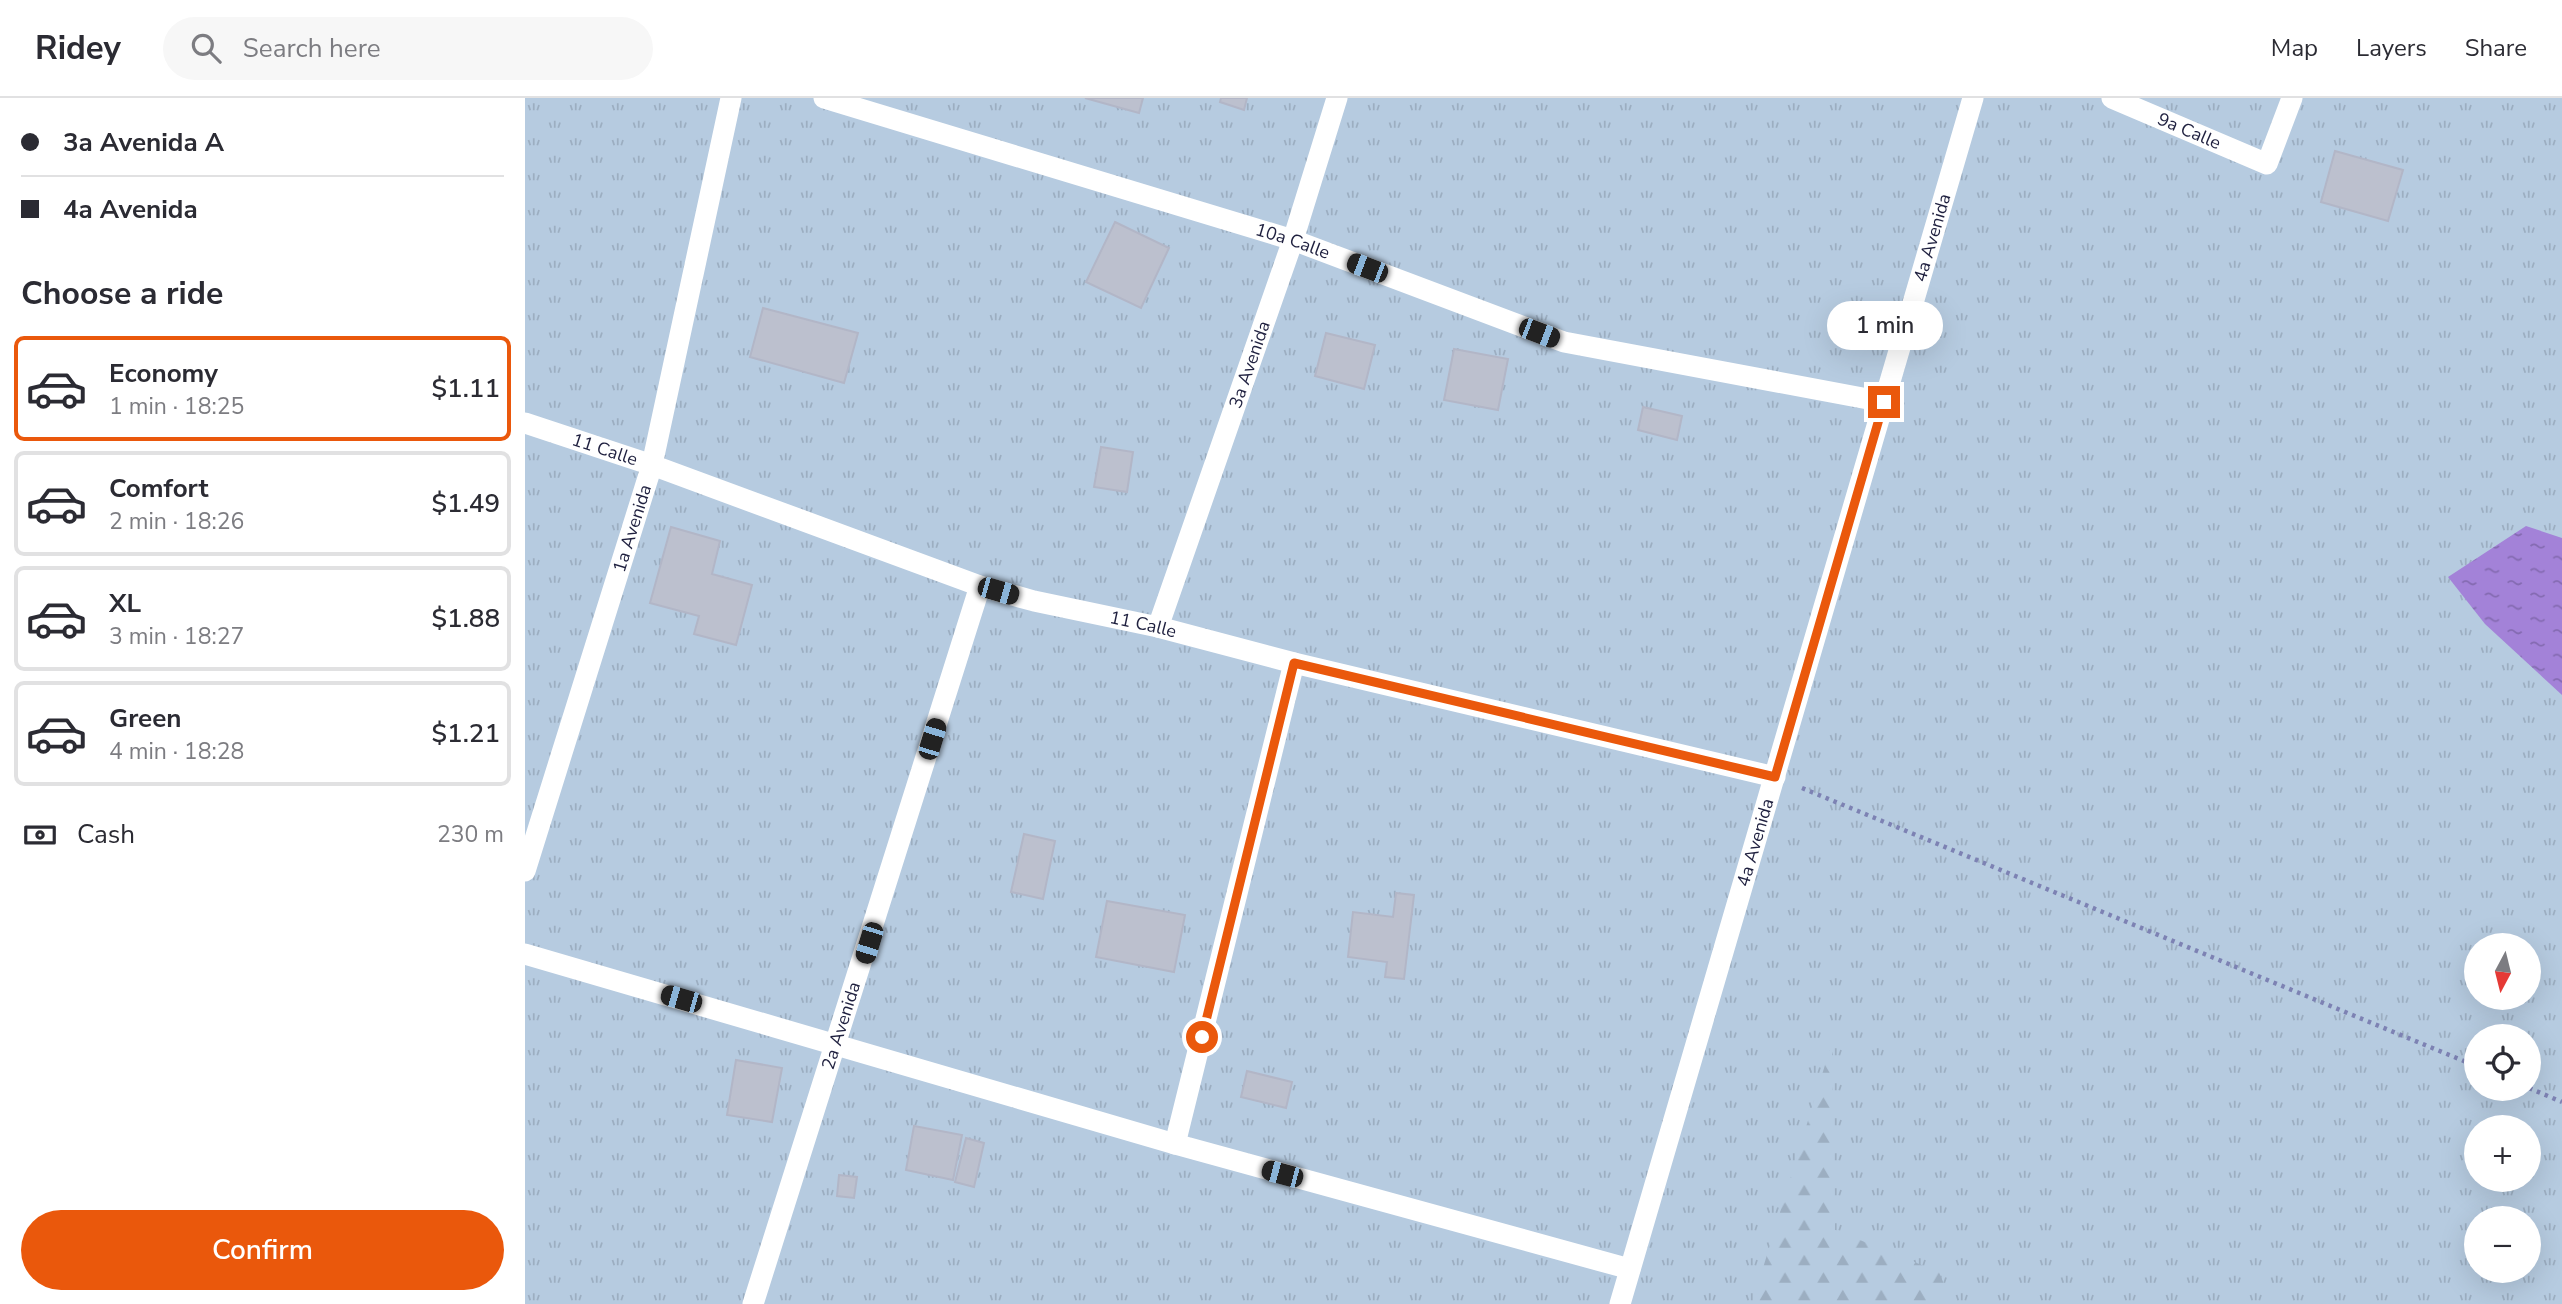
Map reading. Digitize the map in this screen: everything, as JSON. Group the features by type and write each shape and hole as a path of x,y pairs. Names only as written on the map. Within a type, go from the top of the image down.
{"street":[{"name":"1a Avenida","path":"525,871 652,465 731,98"},
{"name":"10a Calle","path":"824,98 1293,240 1564,342 1884,402"},
{"name":"3a Avenida","path":"1158,627 1293,240 1337,98"},
{"name":"4a Avenida","path":"1620,1304 1973,98"},
{"name":"9a Calle","path":"2112,98 2267,164 2292,98"},
{"name":"11 Calle","path":"525,423 652,465 980,586 1775,777"},
{"name":"2a Avenida","path":"753,1304 980,586"},
{"path":"1175,1144 1294,663"},
{"path":"525,954 1175,1144 1630,1269"}],"path":[{"path":"1775,777 2464,1061"},
{"path":"2541,1093 2562,1102"}],"green space":[{"path":"525,98 2562,98 2562,1304 525,1304"},
{"path":"1832,1042 1835,1230 1939,1272 1952,1304 1752,1304"}],"water":[{"path":"2526,526 2562,538 2562,695 2485,624 2448,577"}],"building":[{"path":"1085,98 1143,98 1139,113"},
{"path":"1221,98 1247,98 1244,110 1220,102"},
{"path":"2335,151 2403,170 2388,221 2321,202"},
{"path":"1115,222 1169,248 1141,308 1086,282"},
{"path":"763,308 858,333 844,383 750,357"},
{"path":"1326,333 1375,345 1364,389 1315,376"},
{"path":"1454,349 1508,359 1498,410 1444,400"},
{"path":"1643,407 1682,416 1677,440 1638,430"},
{"path":"1101,447 1133,452 1127,492 1094,487"},
{"path":"671,527 720,541 712,574 752,585 736,645 694,634 699,616 650,603"},
{"path":"1024,834 1055,841 1043,899 1011,892"},
{"path":"1396,893 1414,895 1404,979 1385,977 1387,962 1348,957 1353,912 1393,917"},
{"path":"1107,901 1185,915 1174,972 1096,957"},
{"path":"736,1060 782,1068 772,1122 727,1115"},
{"path":"1247,1071 1292,1082 1286,1108 1241,1097"},
{"path":"914,1126 962,1135 953,1180 906,1170"},
{"path":"966,1138 984,1143 974,1187 955,1182"},
{"path":"839,1175 857,1177 854,1198 837,1196"}],"route":[{"path":"1202,1037 1294,663 1775,777 1884,402"}]}
